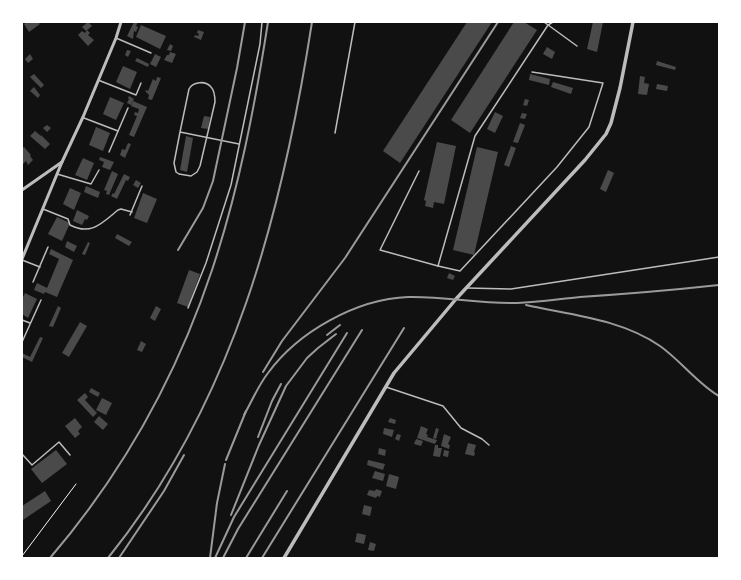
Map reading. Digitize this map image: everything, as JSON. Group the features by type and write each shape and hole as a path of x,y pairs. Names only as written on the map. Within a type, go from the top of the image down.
{"street":[{"path":"22,260 62,162 83,117 116,38 120,22"},
{"path":"284,558 394,373 466,288 586,160 606,134 611,123 619,94 633,22"},
{"path":"22,190 62,162"}],"lane":[{"path":"188,308 206,263 231,185 260,44 262,22"},
{"path":"335,134 355,22"},
{"path":"544,22 577,46"},
{"path":"438,266 475,136 548,25 553,22"},
{"path":"116,38 151,53"},
{"path":"419,171 380,250 460,271 557,167 589,127 603,83 532,72"},
{"path":"98,80 136,95 142,83"},
{"path":"198,82 210,85 215,97 207,138 199,170 194,175 188,176 176,172 174,163 189,89 198,82"},
{"path":"108,152 128,108"},
{"path":"83,117 118,131"},
{"path":"180,132 239,144"},
{"path":"58,174 91,184 99,170"},
{"path":"130,216 142,186"},
{"path":"43,209 68,219 70,225 78,230 92,229 118,210 121,209 132,212"},
{"path":"34,282 48,247"},
{"path":"466,288 511,289 719,257"},
{"path":"22,260 40,268"},
{"path":"22,342 41,300"},
{"path":"22,320 30,323"},
{"path":"385,387 443,406 461,428 482,439 489,445"},
{"path":"22,454 32,465 59,442 70,455"}],"path":[{"path":"22,556 76,484"}],"building":[{"path":"27,22 38,22 40,24 29,32 24,24"},
{"path":"88,22 92,26 86,31 82,27"},
{"path":"134,22 138,22 136,26 138,27 136,32 134,31 133,39 127,36"},
{"path":"467,22 492,22 400,163 383,151"},
{"path":"514,22 524,22 537,30 470,133 451,120"},
{"path":"593,22 603,22 597,52 587,49"},
{"path":"141,25 166,36 160,49 136,37"},
{"path":"87,30 90,33 88,35 94,40 88,46 78,35 82,31 85,33"},
{"path":"198,30 204,32 201,40 194,37 195,35 198,36"},
{"path":"170,44 173,46 171,51 167,50"},
{"path":"547,47 555,52 552,59 543,54"},
{"path":"127,50 131,51 128,57 125,55"},
{"path":"170,52 176,54 172,63 164,60"},
{"path":"30,54 33,59 28,63 25,59"},
{"path":"155,54 161,57 156,67 150,64"},
{"path":"137,58 149,64 148,67 135,61"},
{"path":"657,61 676,67 675,70 656,65"},
{"path":"123,66 137,72 130,89 116,82"},
{"path":"34,74 44,85 41,88 30,77"},
{"path":"530,74 550,79 549,85 529,80"},
{"path":"640,76 645,77 644,83 649,84 647,95 638,94"},
{"path":"157,77 161,78 152,100 148,99 149,95 145,91 148,91 153,79 156,81"},
{"path":"553,82 573,88 571,94 551,87"},
{"path":"657,84 668,86 667,91 656,89"},
{"path":"34,87 40,95 38,98 30,91"},
{"path":"129,96 134,99 131,105 127,103"},
{"path":"110,97 124,103 116,120 103,114"},
{"path":"525,99 529,100 527,106 523,105"},
{"path":"133,101 147,107 134,137 129,135 137,116 134,115 135,112 138,113 139,109 131,106"},
{"path":"495,112 503,116 495,133 487,129"},
{"path":"522,113 527,114 525,119 520,118"},
{"path":"204,116 210,117 208,129 201,128"},
{"path":"520,123 525,125 518,143 513,142"},
{"path":"47,125 51,128 47,132 43,128"},
{"path":"96,127 110,133 103,151 89,145"},
{"path":"35,131 50,144 45,149 30,136"},
{"path":"186,136 193,138 187,172 180,170"},
{"path":"437,142 456,146 444,204 434,202 433,208 425,206 426,201 424,200"},
{"path":"128,143 131,144 125,158 120,155 122,149 125,150"},
{"path":"511,146 516,148 509,167 504,165"},
{"path":"24,147 31,155 30,156 33,160 28,165 26,161 22,165 22,148"},
{"path":"477,147 498,152 474,255 453,250"},
{"path":"100,157 114,162 110,170 102,167 104,162 99,160"},
{"path":"83,158 94,163 87,180 75,175"},
{"path":"608,170 614,173 606,192 600,189"},
{"path":"112,171 118,174 109,195 106,194 107,191 104,190"},
{"path":"124,174 130,177 128,181 126,180 117,199 111,196 113,193 114,194"},
{"path":"136,180 141,183 138,188 133,185"},
{"path":"86,186 100,192 98,198 84,192"},
{"path":"70,188 81,193 74,210 63,204"},
{"path":"143,193 157,199 147,223 134,218"},
{"path":"77,210 89,216 87,220 85,219 82,225 73,221"},
{"path":"57,217 70,223 62,241 48,234"},
{"path":"117,234 132,242 129,246 115,238"},
{"path":"67,241 77,246 74,252 65,247"},
{"path":"88,242 90,243 85,255 82,254"},
{"path":"51,249 73,260 57,297 45,292 44,294 34,290 37,283 47,288 59,259 49,254"},
{"path":"189,270 200,274 188,307 177,303"},
{"path":"449,273 455,276 453,280 447,278"},
{"path":"25,293 37,299 28,318 22,314 22,299"},
{"path":"58,306 61,308 53,327 49,326"},
{"path":"156,306 161,309 155,321 150,318"},
{"path":"80,322 87,326 69,357 62,353"},
{"path":"40,337 43,338 32,362 22,357 22,353 30,357"},
{"path":"141,341 146,344 142,352 137,350"},
{"path":"91,388 100,393 98,397 89,392"},
{"path":"85,393 88,397 85,400 97,413 93,417 77,400"},
{"path":"102,398 112,403 106,415 96,410"},
{"path":"99,416 108,424 103,430 94,422"},
{"path":"75,418 82,427 78,431 80,434 75,438 65,426"},
{"path":"390,418 396,420 395,424 388,422"},
{"path":"421,426 428,429 426,434 428,435 427,437 437,440 435,444 417,438"},
{"path":"384,428 394,430 392,437 383,434"},
{"path":"436,428 439,429 436,439 433,438"},
{"path":"397,434 401,435 399,441 395,439"},
{"path":"444,434 451,437 448,444 450,445 449,449 441,446"},
{"path":"416,439 423,441 421,446 414,444"},
{"path":"468,443 476,445 474,456 465,454"},
{"path":"435,445 438,445 438,448 442,448 440,457 433,456"},
{"path":"379,448 386,450 385,456 378,454"},
{"path":"56,450 67,464 42,483 31,469"},
{"path":"444,450 449,451 448,457 443,456"},
{"path":"368,460 385,464 383,470 367,465"},
{"path":"375,471 385,474 383,481 372,478"},
{"path":"389,474 399,477 396,489 386,486"},
{"path":"376,489 382,491 380,497 377,496 376,498 367,495 369,490 375,491"},
{"path":"45,491 51,501 23,520 22,506"},
{"path":"364,505 372,507 370,516 362,514"},
{"path":"357,533 366,535 364,544 355,542"},
{"path":"370,542 376,544 374,551 368,550"}],"railway":[{"path":"178,250 203,208 213,181 237,68 245,22"},
{"path":"50,558 76,526 124,458 164,385 198,309 222,239 238,178 252,116 268,22"},
{"path":"108,558 151,498 188,436 220,371 246,304 267,236 285,165 300,94 312,22"},
{"path":"263,372 282,341 345,258 498,22"},
{"path":"244,415 264,378 280,358 295,344 330,320 368,304 388,299 408,297 517,303 719,285"},
{"path":"526,305 595,319 645,337 660,346 704,386 719,396"},
{"path":"327,335 340,325"},
{"path":"262,558 404,328"},
{"path":"223,558 238,529 362,330"},
{"path":"215,558 234,517 347,333"},
{"path":"231,515 259,445 286,386 307,358 336,334"},
{"path":"258,437 272,401 281,384"},
{"path":"226,460 246,411"},
{"path":"119,558 164,491 184,455"},
{"path":"210,558 217,503 225,464"},
{"path":"246,558 287,491"}]}
